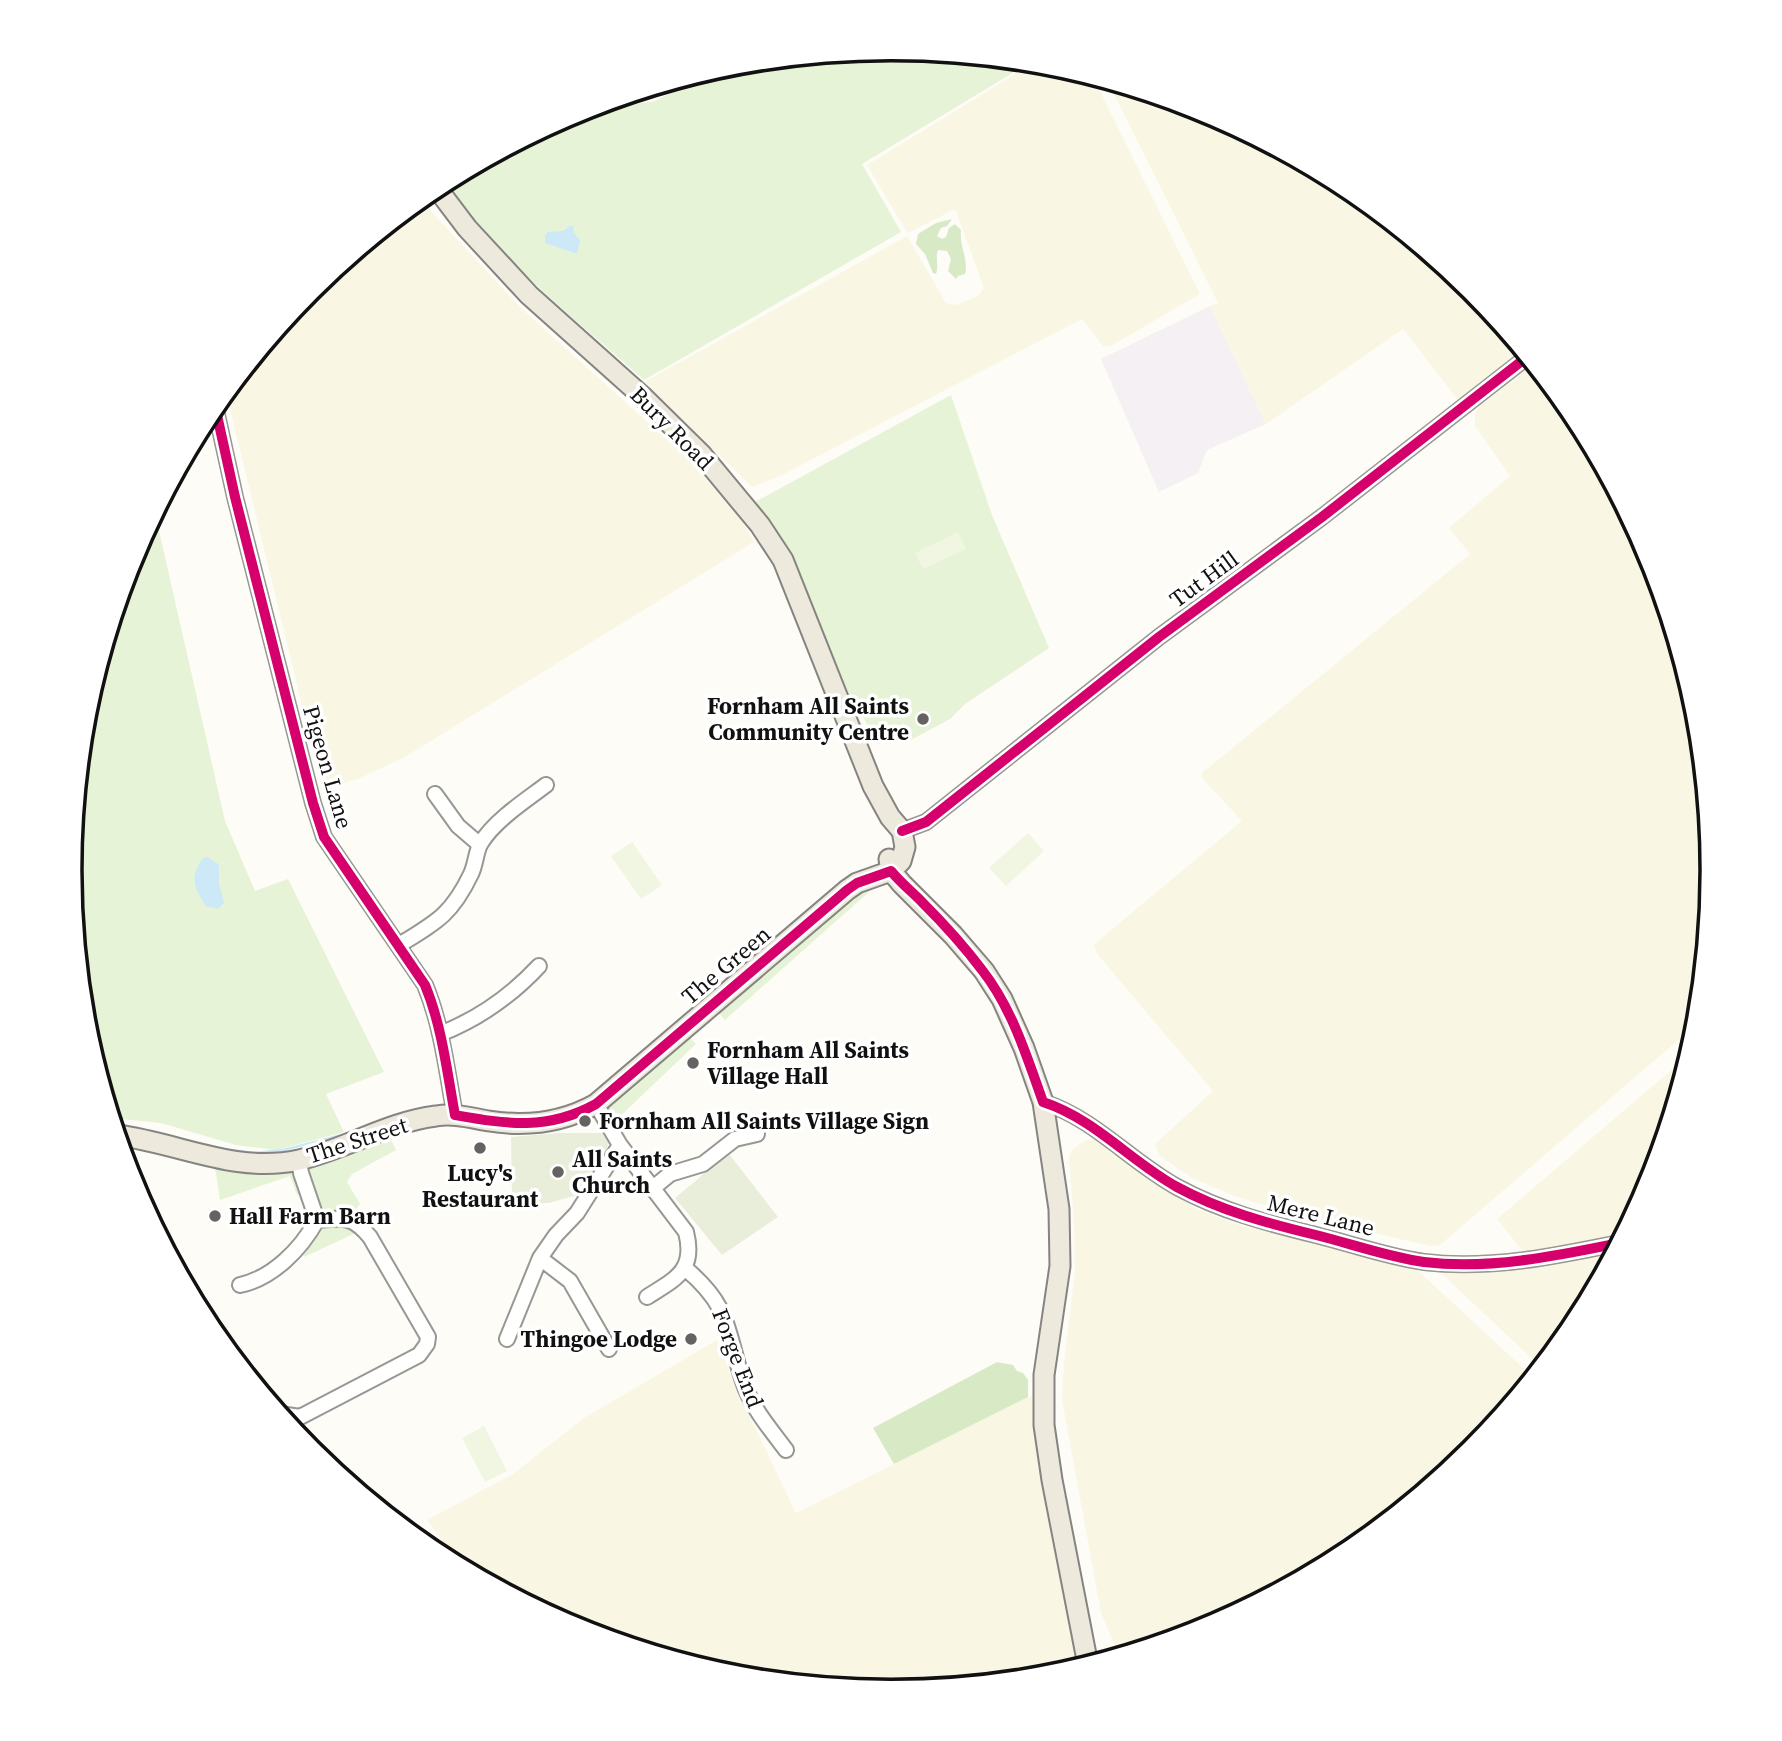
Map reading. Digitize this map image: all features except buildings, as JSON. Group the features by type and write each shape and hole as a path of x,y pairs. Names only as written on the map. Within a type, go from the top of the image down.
{"main road":[{"name":"Bury Road","path":"443,197 467,228 529,295 677,429 760,525 783,559 873,786 890,817 902,831"},
{"path":"902,831 905,847 901,861 891,871 984,971 1002,999 1024,1048 1043,1102 1059,1209 1060,1266 1044,1375 1044,1425 1086,1655"},
{"name":"The Green","path":"596,1104 847,890 857,883 891,871"},
{"name":"The Street","path":"127,1137 226,1161 263,1164 299,1160 436,1115 527,1124 569,1117 596,1104"}],"street":[{"name":"Tut Hill","path":"902,831 926,822 1149,645 1322,517 1520,362"},
{"name":"Pigeon Lane","path":"218,421 324,837 425,985 440,1034 455,1115"},
{"path":"399,945 455,905 478,858 480,844 509,813 546,785"},
{"path":"435,794 458,826 480,844"},
{"path":"440,1034 467,1024 504,999 539,966"},
{"name":"Mere Lane","path":"1043,1102 1079,1117 1163,1179 1207,1203 1247,1218 1436,1263 1506,1262 1608,1245"},
{"path":"596,1104 620,1145 686,1233 690,1246 686,1269 647,1297"},
{"path":"653,1188 670,1174 703,1164 735,1139 757,1134"},
{"path":"507,1339 540,1258 556,1234 577,1213 620,1145"},
{"path":"299,1160 301,1174 317,1220"},
{"path":"240,1284 255,1282 286,1259 317,1220 344,1218 362,1227 370,1237 428,1337 427,1344 419,1355 300,1418 295,1417"},
{"path":"540,1258 570,1281 609,1349"},
{"name":"Forge End","path":"686,1269 716,1300 728,1324 745,1387 761,1418 786,1450"}],"shaded area":[{"path":"1017,73 1049,77 1099,89 1200,294 1111,346 1103,346 1082,319 780,476 752,487 644,382 907,236 946,303 956,305 978,296 984,288 956,211 953,210 910,232 906,231 867,165"},
{"path":"1113,93 1201,123 1249,145 1341,198 1384,228 1425,262 1463,298 1514,355 1458,400 1403,329 1266,424 1210,306 1218,303"},
{"path":"428,207 520,307 686,457 743,522 754,542 403,758 358,779 322,788 229,405 283,337 319,298 357,262"},
{"path":"1210,306 1266,424 1207,450 1198,473 1159,492 1101,359"},
{"path":"1526,370 1564,421 1592,466 1639,561 1673,661 1685,713 1699,818 1699,923 1683,1036 1440,1245 1431,1246 1311,1219 1234,1196 1192,1178 1160,1156 1155,1144 1213,1091 1098,955 1094,946 1242,821 1202,778 1202,773 1470,554 1449,528 1510,476 1475,426 1475,413 1480,406"},
{"path":"1676,1066 1639,1180 1612,1238 1525,1254 1497,1219"},
{"path":"1095,1139 1164,1190 1197,1209 1242,1226 1315,1240 1414,1267 1526,1371 1463,1443 1425,1479 1384,1513 1341,1543 1249,1596 1201,1618 1115,1647 1101,1613 1062,1400 1075,1270 1069,1157 1073,1149 1086,1140"},
{"path":"1607,1247 1564,1320 1535,1361 1443,1275 1449,1266"},
{"path":"717,1340 736,1388 796,1513 1028,1397 1037,1396 1079,1657 997,1673 891,1680 785,1673 733,1664 631,1637 581,1618 486,1571 446,1546 427,1520 513,1474 584,1418"}],"green space":[{"path":"838,63 944,63 1015,71 862,164 901,232 644,380 513,262 450,192 533,145 581,123 629,105 655,101 673,92 733,77"},
{"path":"952,219 947,226 941,228 937,236 942,239 946,237 949,228 955,224 961,230 966,269 965,274 956,279 948,271 951,259 947,251 938,250 936,274 916,244 918,234 936,223"},
{"path":"951,395 992,515 1049,648 965,704 950,719 907,742 897,726 872,734 862,715 855,712 798,571 755,502"},
{"path":"158,528 225,821 255,891 288,879 384,1072 326,1094 344,1132 276,1150 236,1145 161,1123 121,1119 109,1080 89,976 83,923 82,870 83,818 97,713 125,610"},
{"path":"958,532 966,549 923,569 915,553"},
{"path":"1028,833 1044,851 1006,886 989,868"},
{"path":"632,842 662,885 641,899 611,856"},
{"path":"857,889 870,891 725,1020 715,1009"},
{"path":"686,1033 696,1044 615,1121 607,1106"},
{"path":"602,1133 611,1137 594,1182 585,1193 549,1203 512,1197 511,1137"},
{"path":"389,1136 396,1150 352,1174 347,1182 360,1204 351,1215 324,1214 319,1211 305,1175 307,1167"},
{"path":"726,1150 778,1217 722,1255 675,1198"},
{"path":"215,1167 238,1171 291,1170 295,1173 303,1193 297,1195 290,1176 220,1200"},
{"path":"337,1221 360,1231 304,1257 301,1247 322,1226"},
{"path":"997,1362 1013,1365 1017,1371 1023,1373 1028,1380 1028,1397 894,1464 873,1428"},
{"path":"484,1426 507,1471 485,1482 462,1438"}],"water":[{"path":"573,226 574,233 580,240 577,254 545,243 548,232 563,231"},
{"path":"207,857 219,866 219,883 224,903 218,909 206,906 195,883 196,871 203,858"}],"waterway":[{"path":"123,1126 224,1149 254,1153 283,1150 342,1135"}],"cycle path":[{"path":"902,831 926,822 1159,637 1322,517 1520,362"},
{"path":"218,421 235,497 324,837 425,985 440,1033 455,1115 510,1123 544,1122 578,1113 596,1104 847,890 857,883 891,871 953,935 993,985 1018,1033 1043,1102 1079,1119 1177,1187 1227,1210 1262,1221 1383,1254 1424,1262 1498,1263 1608,1245"}],"place":[{"name":"Fornham All Saints Community Centre","path":"923,719"},
{"name":"Fornham All Saints Village Hall","path":"693,1063"},
{"name":"Fornham All Saints Village Sign","path":"585,1121"},
{"name":"Lucy's Restaurant","path":"480,1148"},
{"name":"All Saints Church","path":"558,1172"},
{"name":"Hall Farm Barn","path":"215,1216"},
{"name":"Thingoe Lodge","path":"691,1339"}]}
